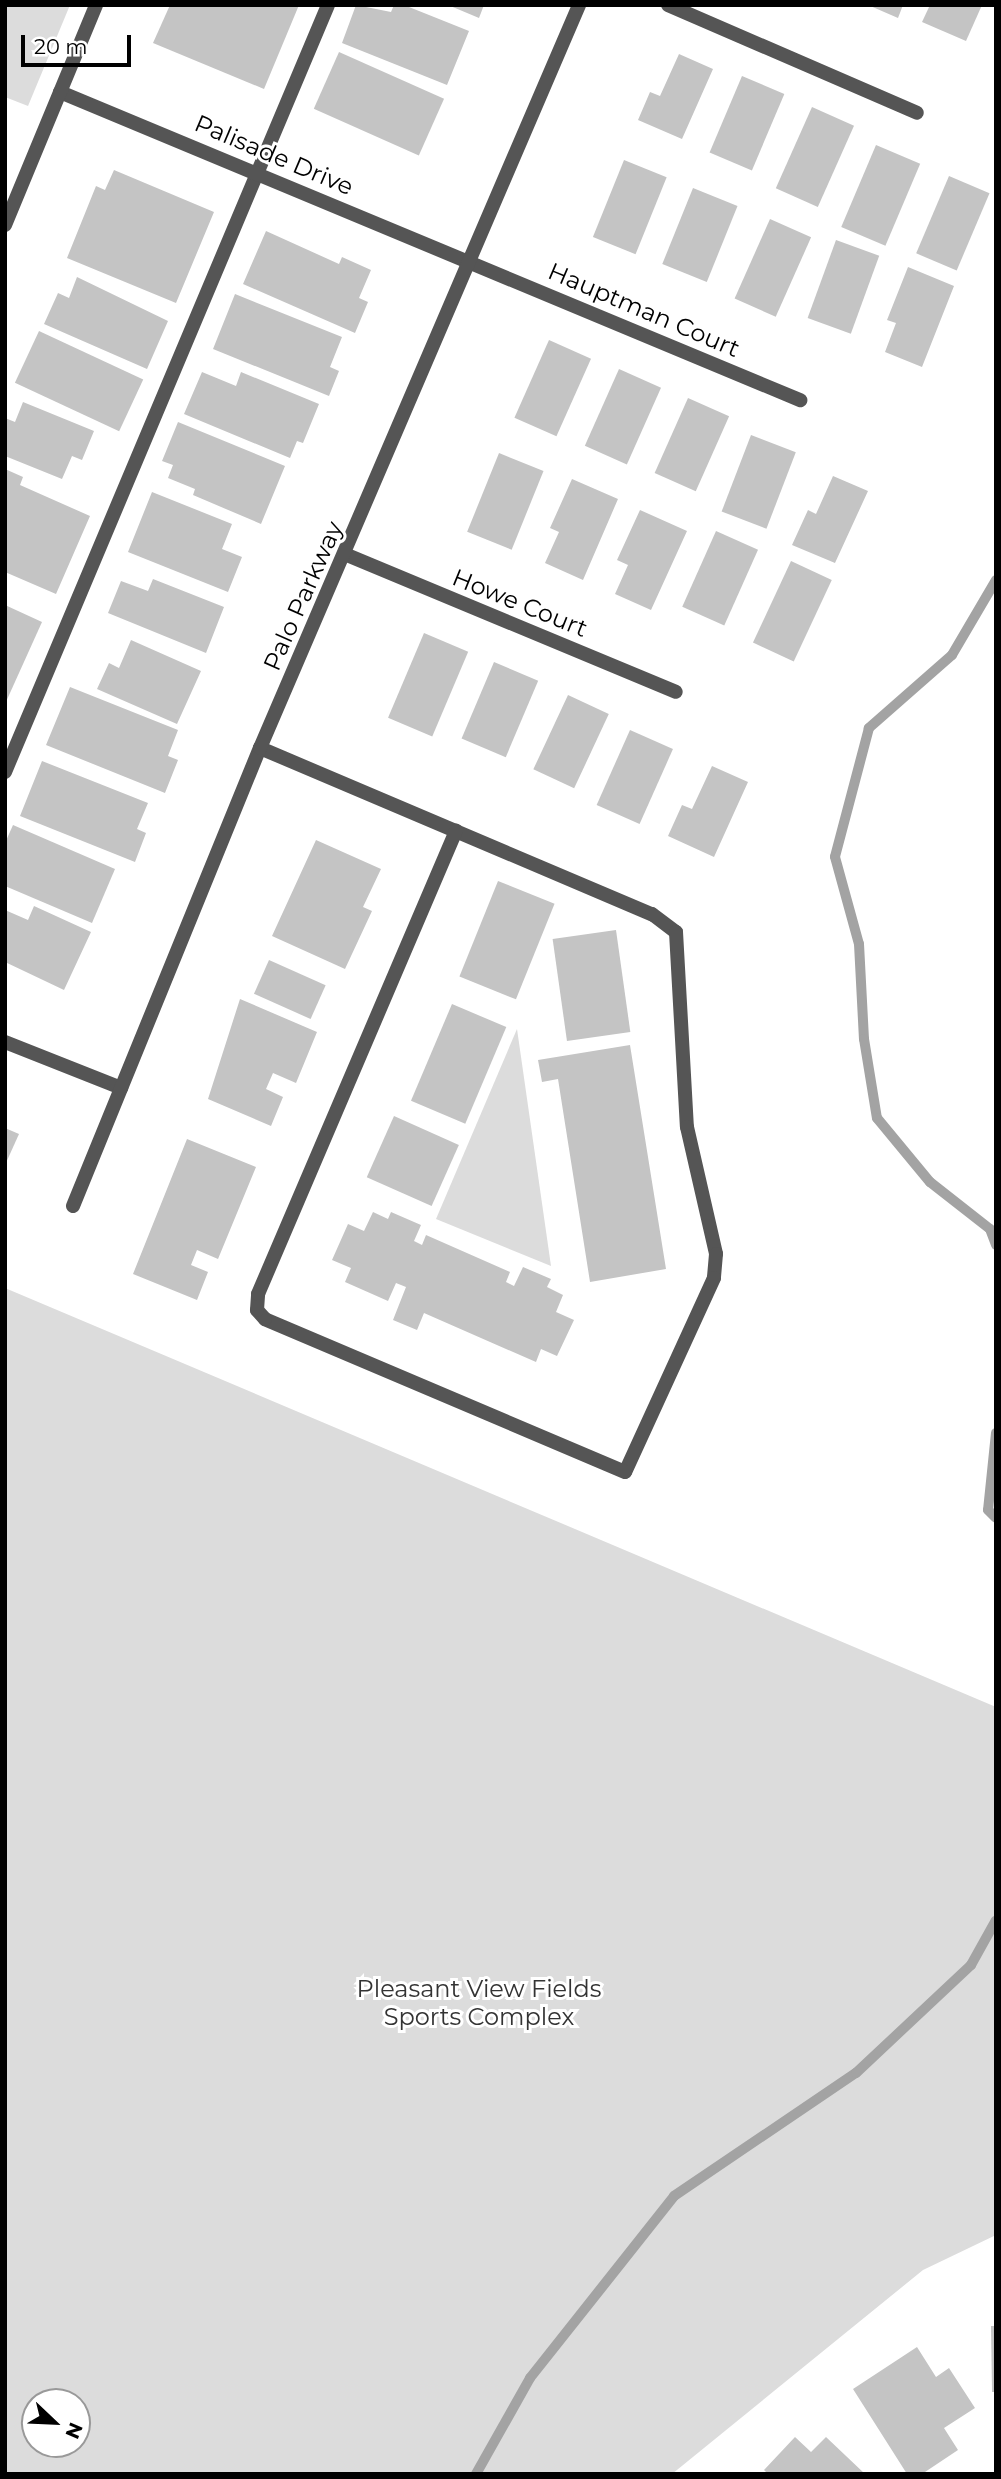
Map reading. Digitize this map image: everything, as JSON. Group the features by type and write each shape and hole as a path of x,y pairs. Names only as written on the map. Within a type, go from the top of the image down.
{"street":[{"path":"5,225 96,5"},
{"path":"5,772 328,5"},
{"name":"Palo Parkway","path":"73,1206 260,748 346,555 579,5"},
{"path":"668,5 917,113"},
{"name":"Palisade Drive","path":"60,92 470,262"},
{"name":"Hauptman Court","path":"470,262 800,400"},
{"name":"Howe Court","path":"346,555 676,692"},
{"path":"260,748 456,831 652,914 676,932 679,943 683,1089 716,1254 714,1278 625,1472 265,1319 257,1310 258,1294 456,831"},
{"path":"5,1042 121,1087"}],"green space":[{"path":"5,5 70,5 28,106 5,97"},
{"path":"517,1029 551,1266 436,1219"},
{"name":"Pleasant View Fields Sports Complex","path":"5,1288 996,1707 996,2235 923,2270 672,2474 5,2474"}],"building":[{"path":"170,5 299,5 264,89 153,43"},
{"path":"356,5 391,12 394,5 404,5 469,31 447,85 342,43"},
{"path":"448,5 484,5 479,18"},
{"path":"868,5 903,5 898,18"},
{"path":"930,5 982,5 966,41 922,22"},
{"path":"339,52 444,99 419,155 314,109"},
{"path":"679,54 713,69 682,139 638,120 650,92 660,96"},
{"path":"742,76 784,94 752,170 710,152"},
{"path":"812,107 854,126 818,207 776,188"},
{"path":"876,145 920,164 885,246 841,227"},
{"path":"624,160 667,177 636,254 593,237"},
{"path":"114,170 214,212 176,303 67,258 96,186 105,190"},
{"path":"949,176 990,193 957,271 916,253"},
{"path":"693,188 738,206 707,282 662,264"},
{"path":"770,219 811,237 776,317 735,298"},
{"path":"266,231 339,264 342,257 371,270 359,298 368,302 355,333 243,284"},
{"path":"836,240 879,256 851,334 808,318"},
{"path":"908,267 954,286 922,367 885,352 896,323 887,320"},
{"path":"77,277 168,321 147,369 44,324 58,293 69,298"},
{"path":"235,294 342,337 330,367 339,371 329,396 213,349"},
{"path":"39,331 143,380 119,431 15,383"},
{"path":"549,340 591,359 556,436 514,418"},
{"path":"619,369 661,388 627,464 585,446"},
{"path":"202,372 236,386 241,372 319,404 303,443 297,441 290,458 184,414"},
{"path":"688,398 729,416 696,491 655,473"},
{"path":"23,402 94,431 82,460 72,456 62,479 5,456 5,418 15,422"},
{"path":"178,422 285,466 261,524 193,495 195,489 168,478 173,465 162,461"},
{"path":"751,435 796,452 766,529 722,512"},
{"path":"499,453 544,471 512,550 467,532"},
{"path":"5,469 23,477 20,485 90,516 56,594 5,572"},
{"path":"833,476 868,491 835,563 792,545 808,510 816,514"},
{"path":"572,479 618,499 583,580 545,563 559,532 550,528"},
{"path":"152,492 232,524 222,549 242,557 228,592 128,552"},
{"path":"640,510 687,531 651,610 615,594 628,565 617,560"},
{"path":"716,531 758,550 724,626 682,607"},
{"path":"791,561 832,580 794,662 753,643"},
{"path":"153,579 224,607 206,653 108,613 121,581 148,591"},
{"path":"5,605 42,622 5,704"},
{"path":"424,633 468,652 432,736 388,718"},
{"path":"131,640 201,671 177,724 97,689 109,663 119,668"},
{"path":"494,662 538,681 506,757 462,738"},
{"path":"70,687 178,730 168,756 178,760 165,793 46,745"},
{"path":"568,695 609,714 574,788 533,769"},
{"path":"630,730 673,749 640,824 597,805"},
{"path":"42,761 148,803 137,829 146,833 135,862 20,816"},
{"path":"712,766 748,782 714,857 668,836 682,805 692,809"},
{"path":"13,825 115,869 92,923 5,886 5,843"},
{"path":"316,840 381,869 363,907 372,911 345,969 272,936"},
{"path":"498,881 555,904 516,999 459,976"},
{"path":"34,906 91,932 64,990 5,962 5,910 28,920"},
{"path":"616,930 630,1032 567,1041 553,939"},
{"path":"269,960 326,985 311,1019 254,994"},
{"path":"240,999 317,1032 296,1083 273,1073 266,1089 283,1097 271,1126 208,1099"},
{"path":"452,1004 506,1027 465,1124 411,1101"},
{"path":"630,1045 666,1269 590,1282 558,1079 542,1082 538,1060"},
{"path":"394,1116 459,1145 432,1206 367,1177"},
{"path":"5,1128 19,1134 5,1165"},
{"path":"187,1139 256,1167 218,1259 197,1250 191,1265 208,1272 197,1300 133,1274"},
{"path":"373,1212 388,1219 391,1212 421,1225 414,1241 422,1245 426,1235 510,1272 506,1282 514,1286 523,1267 551,1279 547,1287 563,1295 556,1312 574,1320 557,1356 541,1349 536,1362 424,1313 417,1330 393,1320 406,1287 396,1283 388,1301 345,1282 351,1268 332,1260 348,1224 364,1231"},
{"path":"991,2326 996,2326 996,2392 992,2392"},
{"path":"917,2347 936,2377 949,2368 975,2408 944,2428 958,2450 922,2474 907,2474 853,2389"},
{"path":"795,2437 811,2452 826,2437 865,2474 768,2474 764,2470"}],"waterway":[{"path":"996,580 952,655 869,728 835,857 859,944 864,1039 877,1118 930,1182 990,1229 996,1245"},
{"path":"996,1433 988,1510 996,1518"},
{"path":"476,2474 530,2378 674,2196 856,2073 971,1965 996,1920"}]}
